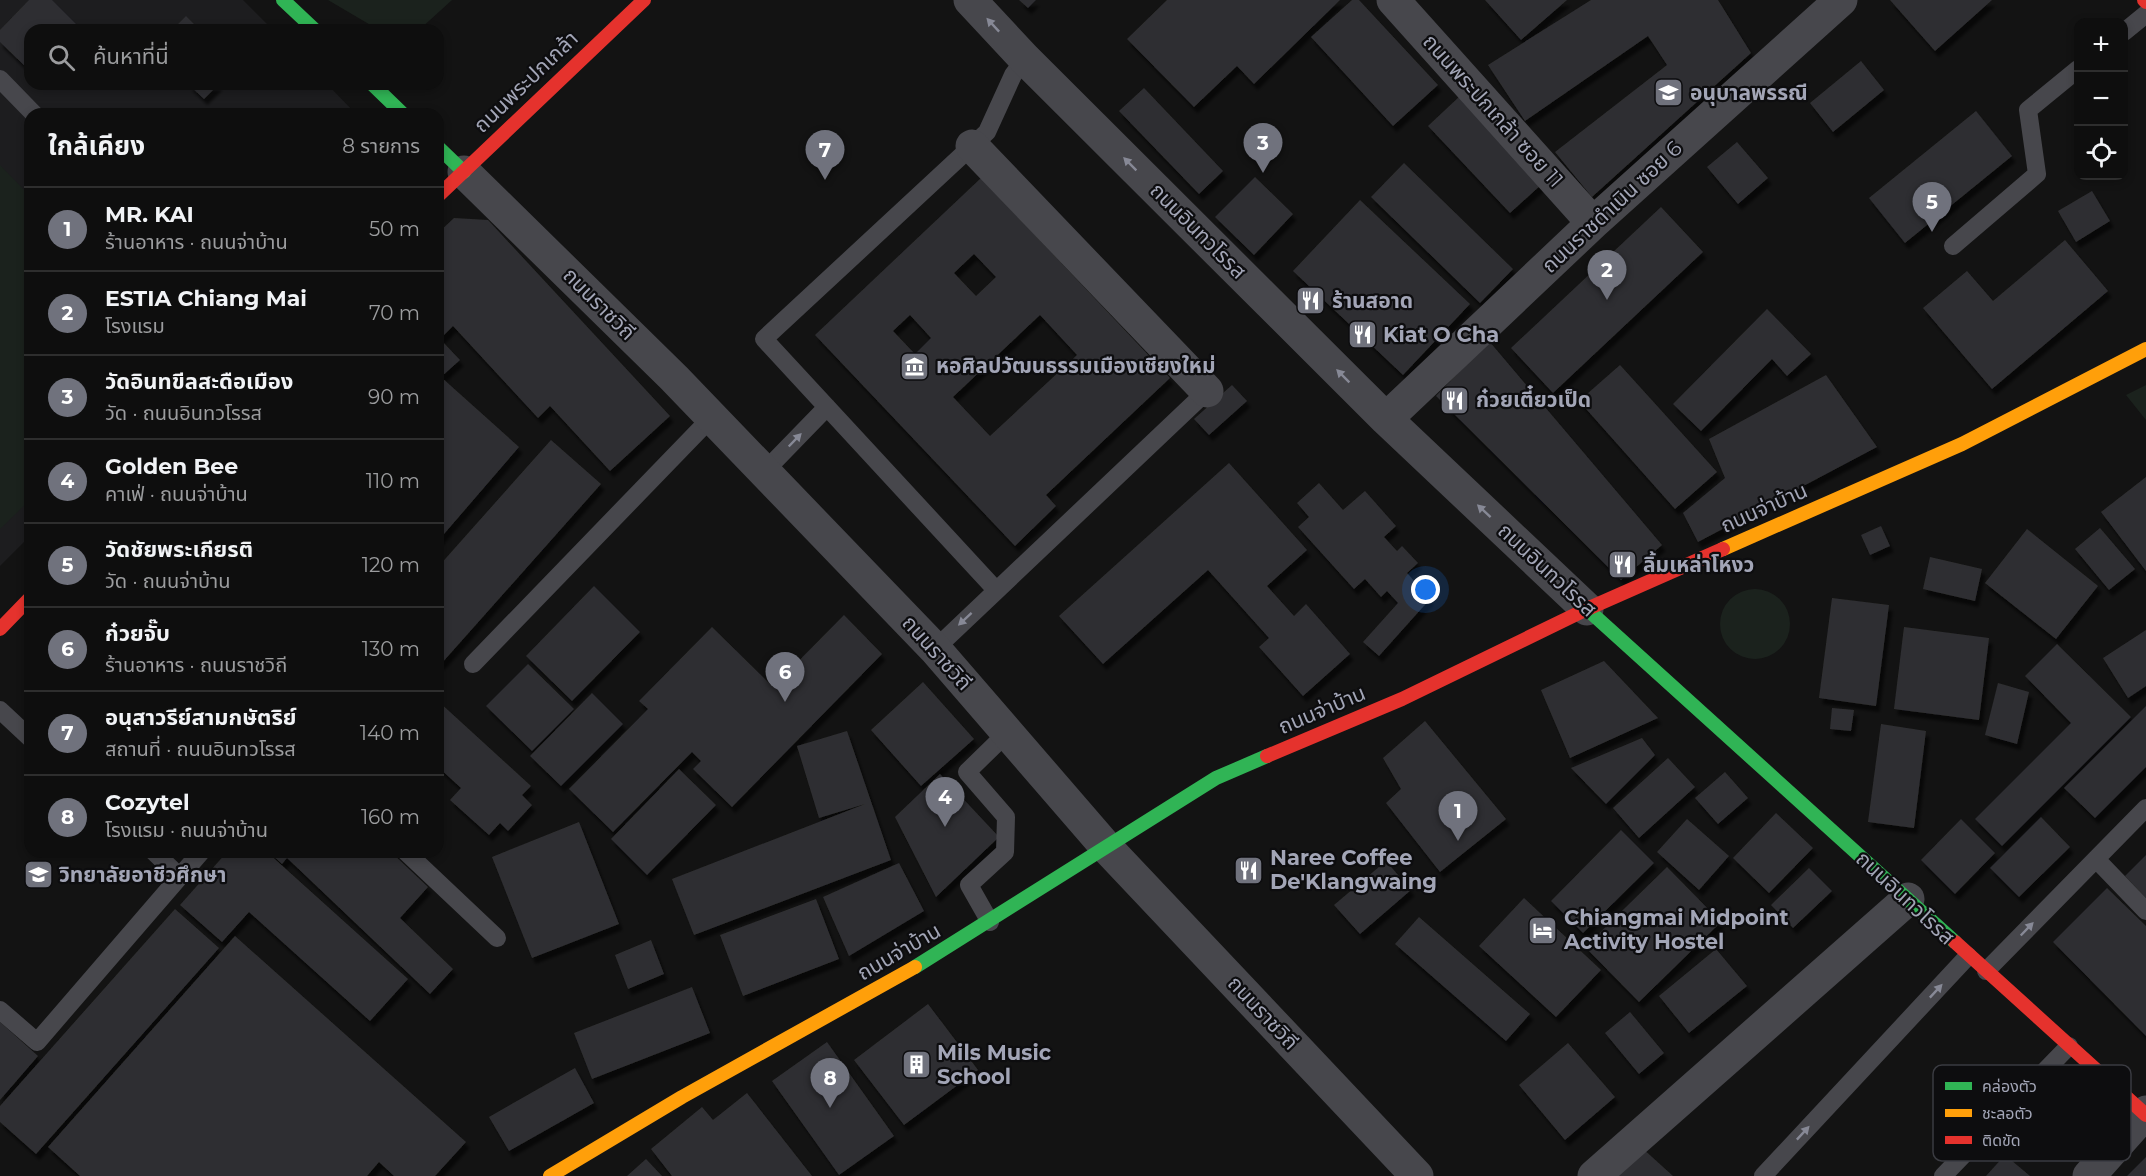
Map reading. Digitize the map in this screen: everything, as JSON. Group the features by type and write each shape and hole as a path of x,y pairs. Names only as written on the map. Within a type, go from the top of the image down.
{"street":[{"path":"283,0 309,24"},
{"name":"ถนนพระปกเกล้า","path":"444,190 644,0"},
{"name":"ถนนอินทวโรรส","path":"970,0 1025,59 1386,419 1587,609 2091,1065"},
{"name":"ถนนพระปกเกล้า ซอย 11","path":"1393,0 1593,223"},
{"name":"ถนนราชดำเนิน ซอย 6","path":"1386,419 1593,223 1841,0"},
{"path":"378,90 397,108"},
{"path":"972,146 1207,391"},
{"name":"ถนนราชวิถี","path":"444,153 674,378 935,649 1107,848 1418,1176"},
{"name":"ถนนจ่าบ้าน","path":"550,1176 682,1097 942,952 1216,778 1402,699 1587,609 1962,444 2146,349"},
{"path":"0,629 24,604"},
{"path":"1594,1176 1908,899"},
{"name":"ถนนอินทวโรรส","path":"2131,1101 2146,1114"},
{"path":"2131,1130 2146,1114"},
{"path":"2089,1176 2103,1161"}],"lane":[{"path":"2128,29 2146,14"},
{"path":"996,590 764,339 987,132 1013,75 1025,59"},
{"path":"1953,246 2037,174 2028,110 2075,72"},
{"path":"0,79 28,108"},
{"path":"935,649 1207,391"},
{"path":"764,473 827,407"},
{"path":"473,664 711,418"},
{"path":"0,710 24,732"},
{"path":"990,922 969,885 1005,852 1006,817 967,772 1007,733"},
{"path":"1986,971 2146,808"},
{"path":"160,858 180,877"},
{"path":"0,1010 37,1042 196,858"},
{"path":"412,858 497,938"},
{"path":"2096,858 2146,911"},
{"path":"1763,1176 1968,956"},
{"path":"2051,1065 2069,1046"},
{"path":"1943,1176 1958,1161"}],"shaded area":[{"path":"0,0 243,0 267,24 24,24 24,90 333,90 350,108 24,108 24,542 0,566"},
{"path":"328,0 452,0 426,24 369,24"},
{"path":"0,165 24,190 24,506 0,529"},
{"path":"2146,385 2146,420 2126,395"},
{"path":"1755,589 1768,592 1780,599 1787,611 1790,624 1787,637 1780,649 1768,656 1755,659 1742,656 1730,649 1723,637 1720,624 1723,611 1730,599 1742,592"}],"building":[{"path":"29,0 52,0 76,24 24,24 24,65 0,42 0,30"},
{"path":"1019,0 1036,0 1028,8"},
{"path":"1167,0 1340,0 1254,84 1237,66 1194,107 1127,39"},
{"path":"1352,0 1359,0 1438,85 1393,126 1311,37"},
{"path":"1485,0 1567,0 1521,40"},
{"name":"อนุบาลพรรณี","path":"1591,0 1718,0 1751,53 1592,197 1555,152 1667,65 1648,36 1525,121 1488,65"},
{"path":"1890,0 1992,0 1935,51"},
{"path":"186,16 194,24 178,24"},
{"path":"1861,61 1884,90 1833,132 1810,103"},
{"path":"1144,88 1223,171 1199,194 1119,111"},
{"path":"194,90 213,90 204,99"},
{"path":"1460,96 1542,184 1510,213 1428,126"},
{"path":"1976,111 2012,156 1905,243 1869,198"},
{"path":"1737,142 1768,178 1738,204 1707,167"},
{"path":"1404,163 1513,269 1480,303 1371,197"},
{"path":"1255,177 1293,214 1254,255 1215,217"},
{"name":"หอศิลปวัฒนธรรมเมืองเชียงใหม่","path":"981,178 1170,378 1046,495 1056,506 1015,546 815,335","holes":["974,254 996,277 976,296 954,273","910,315 931,338 915,354 893,331","1040,315 1077,355 990,436 953,397"]},
{"path":"2092,191 2110,221 2076,242 2058,211"},
{"path":"1360,200 1470,304 1403,375 1293,271"},
{"path":"1661,207 1703,252 1553,393 1511,348"},
{"path":"454,218 488,220 670,416 610,471 550,406 538,418 453,326 444,335 444,227"},
{"path":"2065,240 2108,291 1992,389 1923,308 1967,271 1993,301"},
{"path":"1767,309 1811,354 1787,376 1772,359 1701,431 1673,404"},
{"path":"1489,341 1662,545 1621,580 1436,396"},
{"path":"444,343 460,360 444,374"},
{"path":"1620,365 1717,472 1675,509 1579,401"},
{"path":"1826,375 1877,447 1698,542 1683,513 1725,478 1709,439"},
{"path":"444,380 519,447 444,534"},
{"path":"1232,385 1247,401 1209,435 1194,419"},
{"path":"551,440 601,484 444,661 444,560"},
{"path":"1229,463 1307,550 1267,586 1294,616 1306,604 1350,654 1303,696 1259,647 1269,638 1208,570 1103,664 1059,616"},
{"path":"2146,477 2146,571 2101,512"},
{"path":"1319,483 1343,510 1365,491 1396,526 1384,537 1397,551 1402,546 1418,563 1407,573 1430,599 1379,656 1363,642 1398,603 1387,591 1381,597 1365,579 1354,589 1298,527 1309,517 1297,503"},
{"path":"1881,526 1890,546 1870,555 1861,535"},
{"path":"2100,528 2135,569 2109,590 2075,549"},
{"path":"2027,529 2098,586 2056,639 1985,583"},
{"path":"1930,557 1982,569 1975,601 1923,589"},
{"path":"594,586 640,632 572,701 526,656"},
{"path":"1832,598 1889,605 1876,706 1819,698"},
{"path":"844,615 882,654 732,807 693,769 701,761 692,752 613,832 569,789 648,709 639,701 712,627 773,687"},
{"path":"1904,627 1989,638 1979,720 1894,709"},
{"path":"2146,630 2146,686 2128,698 2103,658"},
{"path":"2057,644 2131,717 2002,846 1975,819 2071,723 2025,676"},
{"path":"1604,661 1658,718 1570,758 1541,690"},
{"path":"528,664 574,709 532,751 486,706"},
{"path":"923,682 974,739 921,786 871,730"},
{"path":"1998,683 2029,692 2017,744 1985,735"},
{"path":"592,693 623,724 561,786 530,756"},
{"path":"444,706 531,786 522,795 532,805 508,831 500,823 489,835 450,800 461,788 444,772"},
{"path":"2146,706 2146,767 2095,818 2064,788"},
{"path":"1832,708 1854,710 1851,731 1830,729"},
{"path":"1425,721 1506,819 1440,872 1386,803 1401,789 1383,758"},
{"path":"1881,724 1926,731 1914,828 1868,822"},
{"path":"847,731 891,860 694,935 672,879 865,804 819,818 797,746"},
{"path":"1642,738 1655,755 1606,804 1571,768"},
{"path":"1668,758 1695,787 1639,838 1613,808"},
{"path":"679,769 716,805 647,875 611,839"},
{"path":"1725,772 1748,798 1718,824 1695,798"},
{"path":"940,774 999,837 936,897 895,817"},
{"path":"1776,813 1813,848 1769,893 1733,858"},
{"path":"2041,817 2070,847 2019,897 1990,868"},
{"path":"1687,819 1729,856 1699,890 1657,852"},
{"path":"1961,819 1995,853 1955,894 1921,860"},
{"path":"579,822 619,924 532,958 492,857"},
{"path":"1621,830 1654,863 1583,933 1551,901"},
{"path":"2146,855 2146,898 2125,876"},
{"path":"222,858 274,858 408,979 370,1021 249,912 222,942 180,905"},
{"path":"276,858 287,858 282,864"},
{"path":"287,858 397,858 428,887 400,918 453,969 430,994"},
{"path":"1386,861 1411,890 1360,934 1334,905"},
{"path":"899,863 924,911 849,956 823,897"},
{"path":"1667,867 1721,922 1639,1002 1585,947"},
{"path":"1809,868 1832,891 1793,928 1771,905"},
{"path":"2107,888 2146,926 2146,1036 2053,942"},
{"path":"1524,898 1601,970 1556,1017 1479,946"},
{"path":"816,899 839,959 743,996 720,935"},
{"path":"175,909 219,948 36,1154 0,1122 0,1106"},
{"path":"1419,917 1530,1014 1506,1041 1395,944"},
{"path":"235,936 466,1142 435,1176 394,1176 379,1162 367,1176 80,1176 48,1147"},
{"path":"651,940 664,974 628,989 615,955"},
{"path":"1716,949 1747,986 1689,1033 1659,996"},
{"path":"692,987 710,1033 592,1079 574,1033"},
{"name":"Mils Music School","path":"928,1004 978,1070 904,1125 854,1060"},
{"path":"1630,1012 1664,1053 1639,1074 1605,1033"},
{"path":"0,1022 38,1056 0,1100"},
{"path":"827,1042 894,1136 839,1175 772,1081"},
{"path":"1568,1043 1615,1097 1565,1140 1519,1085"},
{"path":"575,1068 594,1103 509,1151 489,1117"},
{"path":"747,1093 812,1176 672,1176 651,1149 702,1107 713,1120"},
{"path":"1641,1147 1673,1176 1616,1176"},
{"path":"2146,1157 2146,1176 2127,1176"},
{"path":"646,1159 662,1176 627,1176"},
{"path":"2000,1161 2012,1161 2030,1176 1986,1176"}],"traffic: fast":[{"path":"283,0 309,24"},
{"path":"378,90 397,108"},
{"path":"444,153 464,172"},
{"path":"1587,609 1955,942"},
{"path":"915,967 1216,778 1267,756"}],"traffic: slow":[{"path":"1723,549 1962,444 2146,349"},
{"path":"550,1176 682,1097 915,967"}],"traffic: jam":[{"path":"444,190 644,0"},
{"path":"1267,756 1402,699 1587,609 1723,549"},
{"path":"0,629 24,604"},
{"path":"1955,942 2091,1065"},
{"path":"2131,1101 2146,1115"}],"place":[{"name":"อนุบาลพรรณี","path":"1669,93"},
{"name":"วัดอินทขีลสะดือเมือง","path":"1263,173"},
{"name":"อนุสาวรีย์สามกษัตริย์","path":"825,180"},
{"name":"วัดชัยพระเกียรติ","path":"1932,232"},
{"name":"ESTIA Chiang Mai","path":"1607,300"},
{"name":"ร้านสอาด","path":"1311,301"},
{"name":"Kiat O Cha","path":"1362,335"},
{"name":"หอศิลปวัฒนธรรมเมืองเชียงใหม่","path":"915,366"},
{"name":"ก๋วยเตี๋ยวเป็ด","path":"1455,400"},
{"name":"ลิ้มเหล่าโหงว","path":"1622,565"},
{"name":"ก๋วยจั๊บ","path":"785,702"},
{"name":"Golden Bee","path":"945,827"},
{"name":"MR. KAI","path":"1458,841"},
{"name":"Naree Coffee De'Klangwaing","path":"1249,870"},
{"name":"วิทยาลัยอาชีวศึกษา","path":"38,875"},
{"name":"Chiangmai Midpoint Activity Hostel","path":"1543,930"},
{"name":"Mils Music School","path":"916,1065"},
{"name":"Cozytel","path":"830,1108"}]}
